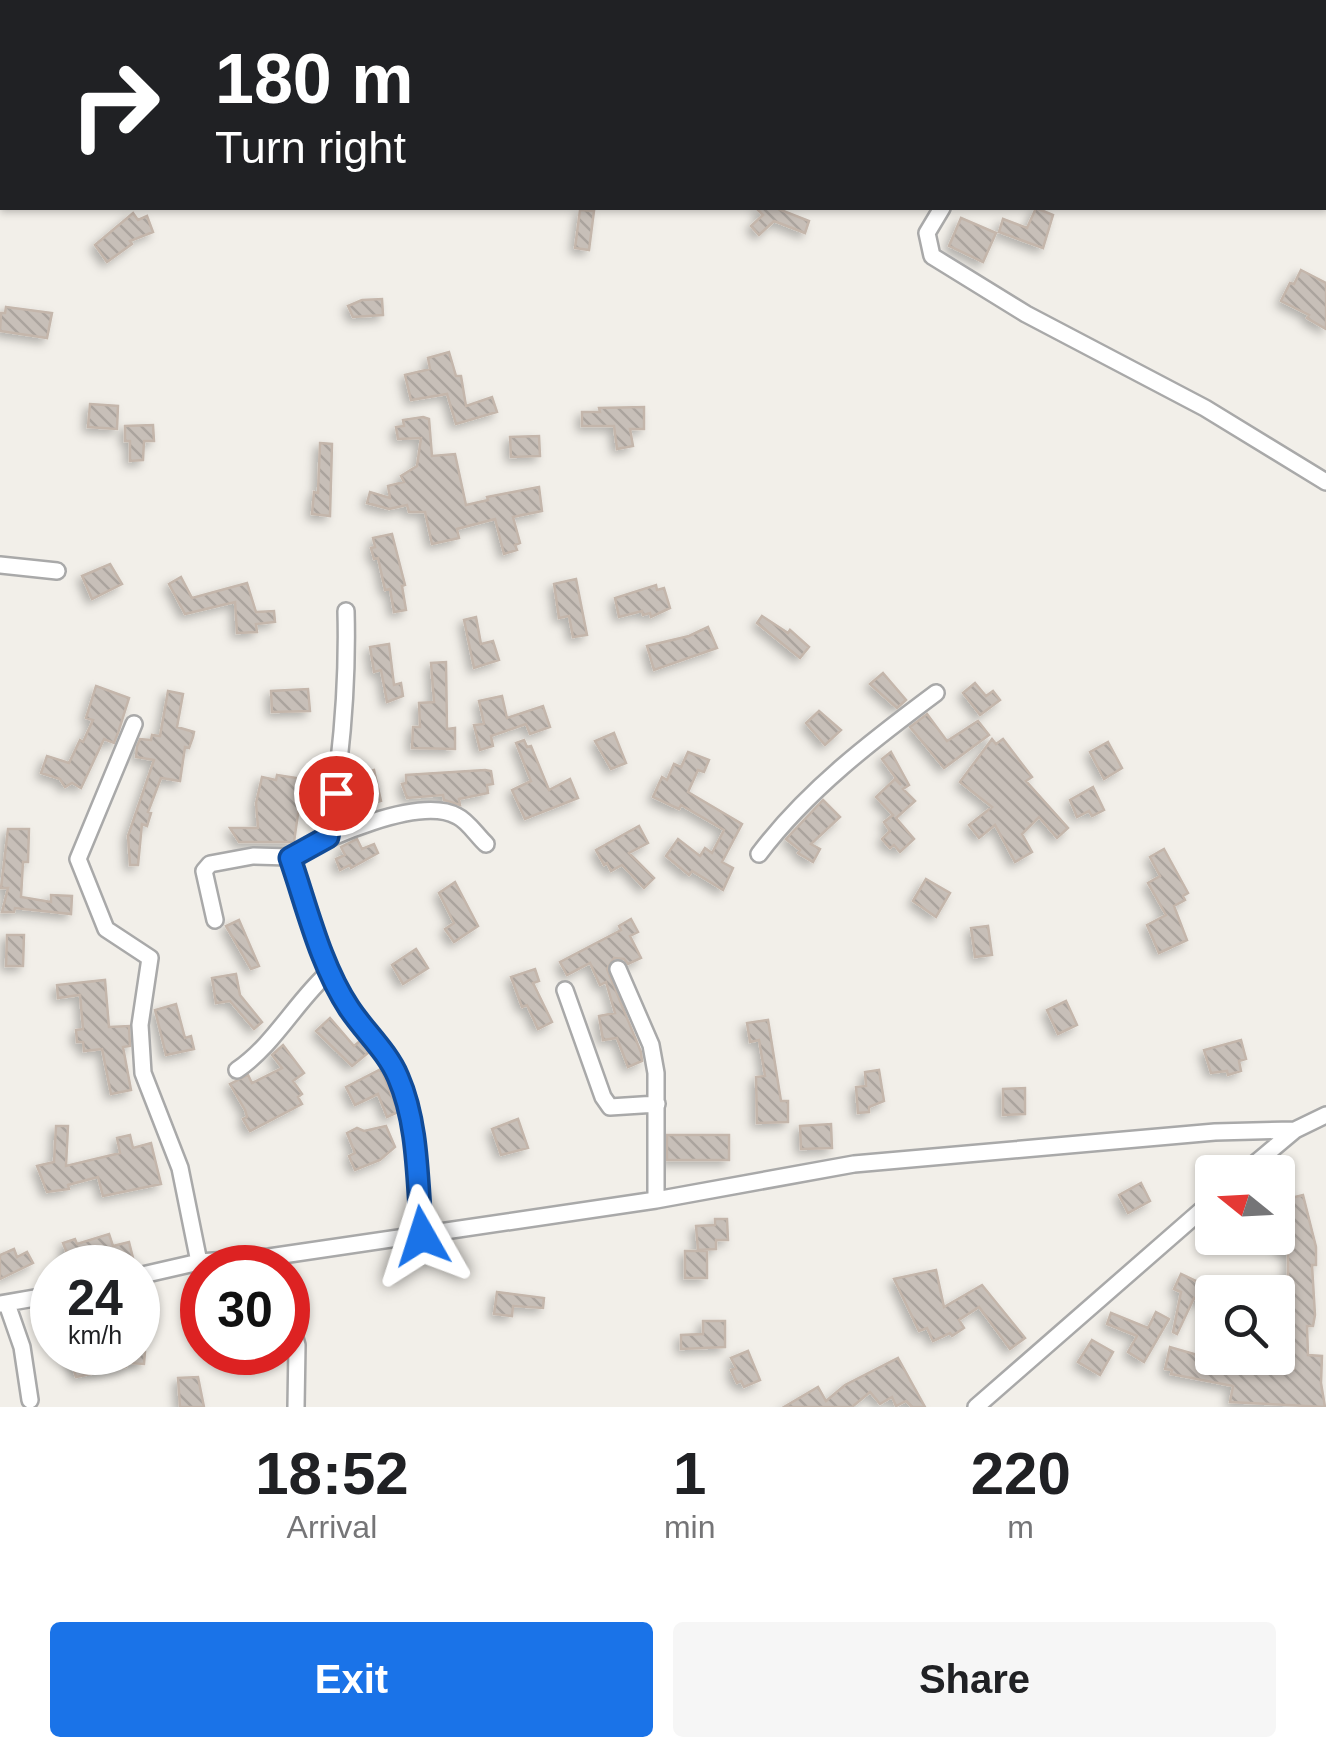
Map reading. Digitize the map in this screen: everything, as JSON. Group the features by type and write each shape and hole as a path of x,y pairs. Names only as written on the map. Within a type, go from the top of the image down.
{"street":[{"path":"941,210 927,233 932,256 1026,314 1205,408 1326,482"},
{"path":"0,565 57,571"},
{"path":"328,837 340,756 346,611"},
{"path":"759,854 786,819 830,777 936,692"},
{"path":"134,724 78,859 106,929 150,958 140,1024 143,1073 180,1168 196,1245"},
{"path":"215,920 204,871 210,864 253,856 290,858 328,837 381,818 438,811 458,816 486,844"},
{"path":"290,858 330,971 348,1007 397,1073 413,1135 422,1236"},
{"path":"618,969 651,1045 657,1104 656,1200"},
{"path":"237,1070 256,1058 311,988 330,971"},
{"path":"565,990 603,1097 610,1106 657,1104"},
{"path":"1265,1155 1294,1130 1326,1115"},
{"path":"310,1255 854,1164 1216,1132 1294,1130"},
{"path":"976,1407 1195,1216"},
{"path":"30,1299 4,1304 22,1347 30,1400"},
{"path":"296,1407 297,1375"}],"building":[{"path":"580,210 594,211 589,250 575,248"},
{"path":"758,210 781,210 809,221 805,233 774,221 759,235 751,226 763,215"},
{"path":"1035,210 1053,215 1043,248 999,232 1003,219 1027,228"},
{"path":"133,213 138,220 147,216 153,232 130,241 132,244 107,262 95,245"},
{"path":"961,218 996,233 983,262 949,246"},
{"path":"1301,270 1326,283 1326,329 1281,301"},
{"path":"382,299 383,315 353,317 348,306 362,300"},
{"path":"6,307 52,313 47,338 0,331 1,313 5,313"},
{"path":"449,352 456,376 461,376 466,406 492,397 497,412 456,424 447,394 411,400 405,375 430,369 428,358"},
{"path":"90,404 118,406 117,429 88,427"},
{"path":"644,407 644,429 630,429 633,446 617,449 614,426 582,426 582,412"},
{"path":"429,419 432,456 455,454 466,505 539,487 542,511 513,517 520,543 515,545 517,550 504,554 495,519 457,529 459,538 432,544 425,512 409,512 407,505 389,509 367,503 370,492 390,498 388,486 404,482 401,476 417,466 421,438 398,439 396,427 404,426 403,420"},
{"path":"153,425 154,441 144,441 143,460 130,461 125,426"},
{"path":"539,436 540,456 511,457 510,437"},
{"path":"320,443 332,444 330,516 312,514 314,492 318,493"},
{"path":"392,534 405,585 402,586 406,610 394,612 390,589 385,590 378,558 374,559 371,548 375,547 373,538"},
{"path":"110,564 122,584 92,599 82,576"},
{"path":"181,577 192,598 247,583 256,612 274,611 275,622 256,624 257,632 237,633 235,602 185,614 169,584"},
{"path":"576,579 587,635 573,637 569,616 559,618 554,584"},
{"path":"656,585 657,590 664,588 670,608 651,617 642,611 619,617 615,598"},
{"path":"762,616 788,633 790,630 809,647 800,658 757,623"},
{"path":"476,617 481,644 493,641 499,660 474,668 464,620"},
{"path":"708,627 717,648 654,670 647,646"},
{"path":"389,644 394,685 401,683 403,696 387,702 381,670 374,672 370,647"},
{"path":"446,662 447,729 455,728 455,749 412,748 413,727 420,727 419,703 434,702 431,663"},
{"path":"883,673 906,700 897,708 870,684"},
{"path":"975,683 986,696 993,691 1000,700 980,715 963,693"},
{"path":"96,686 129,698 114,743 104,739 81,788 72,783 65,787 60,779 41,773 47,756 69,763 80,740 83,742 93,720 86,718"},
{"path":"308,689 310,711 272,712 271,691"},
{"path":"168,691 183,694 177,727 194,732 193,737 189,748 185,747 180,781 161,778 147,826 142,824 138,865 130,865 128,836 154,760 136,757 137,746 140,739 160,736"},
{"path":"502,696 507,718 543,706 550,727 530,734 526,724 491,736 493,746 480,750 474,725 484,724 479,701"},
{"path":"819,711 841,730 825,745 806,723"},
{"path":"927,714 947,741 978,721 989,735 944,768 910,727"},
{"path":"614,733 626,763 611,769 595,741"},
{"path":"992,739 996,744 1003,739 1032,777 1026,781 1068,828 1057,838 1039,817 1022,834 1032,852 1015,862 995,825 979,838 969,825 992,807 960,782"},
{"path":"524,740 527,747 531,746 549,790 570,779 578,798 525,819 512,790 531,781 516,743"},
{"path":"1108,742 1122,768 1104,779 1090,752"},
{"path":"688,752 709,760 704,772 698,770 688,792 742,824 722,862 733,868 723,890 692,871 689,875 666,856 678,839 700,856 705,848 712,853 724,830 681,805 679,809 653,797 662,777 667,780 674,764 681,767"},
{"path":"891,752 909,785 903,789 915,801 896,818 914,839 900,852 882,839 890,831 884,822 893,815 876,797 895,779 901,785 882,759"},
{"path":"374,770 381,801 344,812 345,799 358,795 353,775"},
{"path":"491,771 493,784 487,785 488,793 459,799 460,805 444,800 443,795 407,798 402,784 406,783 406,775"},
{"path":"277,775 303,779 294,842 239,842 230,828 258,828 256,803 262,777 276,780"},
{"path":"1093,787 1104,810 1077,817 1070,800"},
{"path":"823,800 840,817 811,844 820,849 813,862 786,839"},
{"path":"639,826 648,843 629,853 654,878 644,888 622,865 611,871 596,850"},
{"path":"8,829 29,829 21,897 51,902 51,895 72,896 71,914 15,908 14,912 2,912 8,888 1,888"},
{"path":"357,839 362,849 374,844 378,853 340,870 336,859 345,855 341,847"},
{"path":"1164,849 1188,893 1183,896 1185,900 1174,906 1187,940 1159,953 1147,925 1166,915 1148,883 1160,876 1150,857"},
{"path":"926,879 950,893 936,917 913,901"},
{"path":"455,882 478,926 454,942 445,929 454,923 439,893"},
{"path":"631,919 638,932 630,936 641,958 628,964 624,959 614,958 607,969 641,1052 642,1061 628,1067 617,1038 603,1040 599,1016 615,1013 606,982 600,985 590,963 567,975 560,962 621,930 619,926"},
{"path":"239,920 259,966 251,969 226,926"},
{"path":"988,926 992,955 975,957 971,928"},
{"path":"7,935 24,935 23,966 6,966"},
{"path":"416,949 428,968 403,984 392,965"},
{"path":"535,969 539,981 533,983 552,1022 538,1029 527,1005 522,1007 511,977"},
{"path":"236,974 240,995 262,1022 254,1029 230,1001 216,1003 212,978"},
{"path":"105,980 109,1027 129,1026 130,1046 123,1047 131,1090 111,1094 102,1049 84,1051 83,1042 77,1042 76,1030 83,1029 80,995 58,998 57,985"},
{"path":"1066,1001 1077,1025 1058,1034 1047,1010"},
{"path":"176,1004 185,1038 191,1036 194,1049 166,1055 155,1010"},
{"path":"330,1018 354,1046 360,1041 369,1052 352,1066 316,1031"},
{"path":"768,1020 781,1101 788,1101 788,1122 757,1123 756,1077 765,1076 759,1040 750,1042 747,1023"},
{"path":"1241,1040 1246,1059 1239,1061 1241,1071 1228,1075 1227,1071 1211,1073 1204,1050"},
{"path":"283,1045 304,1073 293,1081 302,1094 298,1097 302,1104 250,1131 243,1119 247,1117 245,1110 230,1084 248,1075 252,1083 282,1068 272,1055"},
{"path":"381,1069 398,1112 387,1117 378,1094 355,1105 346,1087"},
{"path":"879,1070 884,1101 869,1107 869,1112 858,1113 856,1087 866,1086 865,1072"},
{"path":"1025,1088 1025,1114 1003,1115 1003,1089"},
{"path":"518,1119 528,1148 501,1155 492,1129"},
{"path":"831,1124 832,1148 801,1149 800,1126"},
{"path":"56,1126 68,1126 66,1166 120,1153 117,1138 130,1135 133,1148 151,1143 161,1184 103,1196 98,1177 68,1185 69,1189 47,1192 37,1166 54,1162"},
{"path":"386,1126 395,1147 380,1160 355,1170 349,1156 355,1153 347,1133 357,1128 364,1131"},
{"path":"667,1135 729,1135 729,1160 667,1160"},
{"path":"1141,1183 1150,1201 1128,1213 1119,1195"},
{"path":"1303,1195 1316,1247 1316,1265 1312,1265 1315,1315 1313,1326 1307,1326 1308,1355 1322,1356 1325,1407 1230,1402 1233,1386 1171,1374 1172,1370 1165,1369 1170,1347 1195,1354 1195,1375 1295,1375 1295,1275 1288,1275 1288,1255 1295,1255 1295,1197"},
{"path":"715,1219 727,1219 728,1240 716,1240 716,1249 698,1250 696,1226 715,1225"},
{"path":"109,1234 113,1245 64,1245 63,1243 75,1239 77,1244"},
{"path":"14,1249 17,1257 27,1252 30,1264 0,1279 0,1255"},
{"path":"685,1251 707,1251 707,1278 685,1278"},
{"path":"936,1270 944,1307 982,1285 1025,1338 1010,1349 979,1307 959,1320 964,1328 952,1336 950,1333 933,1341 927,1328 919,1331 894,1279"},
{"path":"1181,1274 1195,1280 1195,1298 1177,1334 1173,1332 1181,1292 1174,1289"},
{"path":"497,1292 544,1298 543,1308 513,1306 512,1316 494,1314"},
{"path":"1156,1312 1169,1319 1144,1362 1128,1352 1137,1336 1107,1324 1111,1313 1148,1328"},
{"path":"703,1321 725,1321 725,1347 681,1349 681,1335 703,1334"},
{"path":"1092,1340 1113,1352 1100,1375 1078,1362"},
{"path":"748,1351 760,1380 744,1387 741,1381 737,1383 731,1370 736,1368 731,1358"},
{"path":"898,1358 925,1407 912,1407 906,1401 896,1406 892,1397 880,1404 870,1392 852,1407 784,1407 818,1387 826,1401 845,1385"},
{"path":"198,1377 204,1407 180,1407 178,1378"}],"route":[{"path":"336,793 328,837 290,858 330,971 348,1007 397,1073 406,1097 422,1236"}]}
